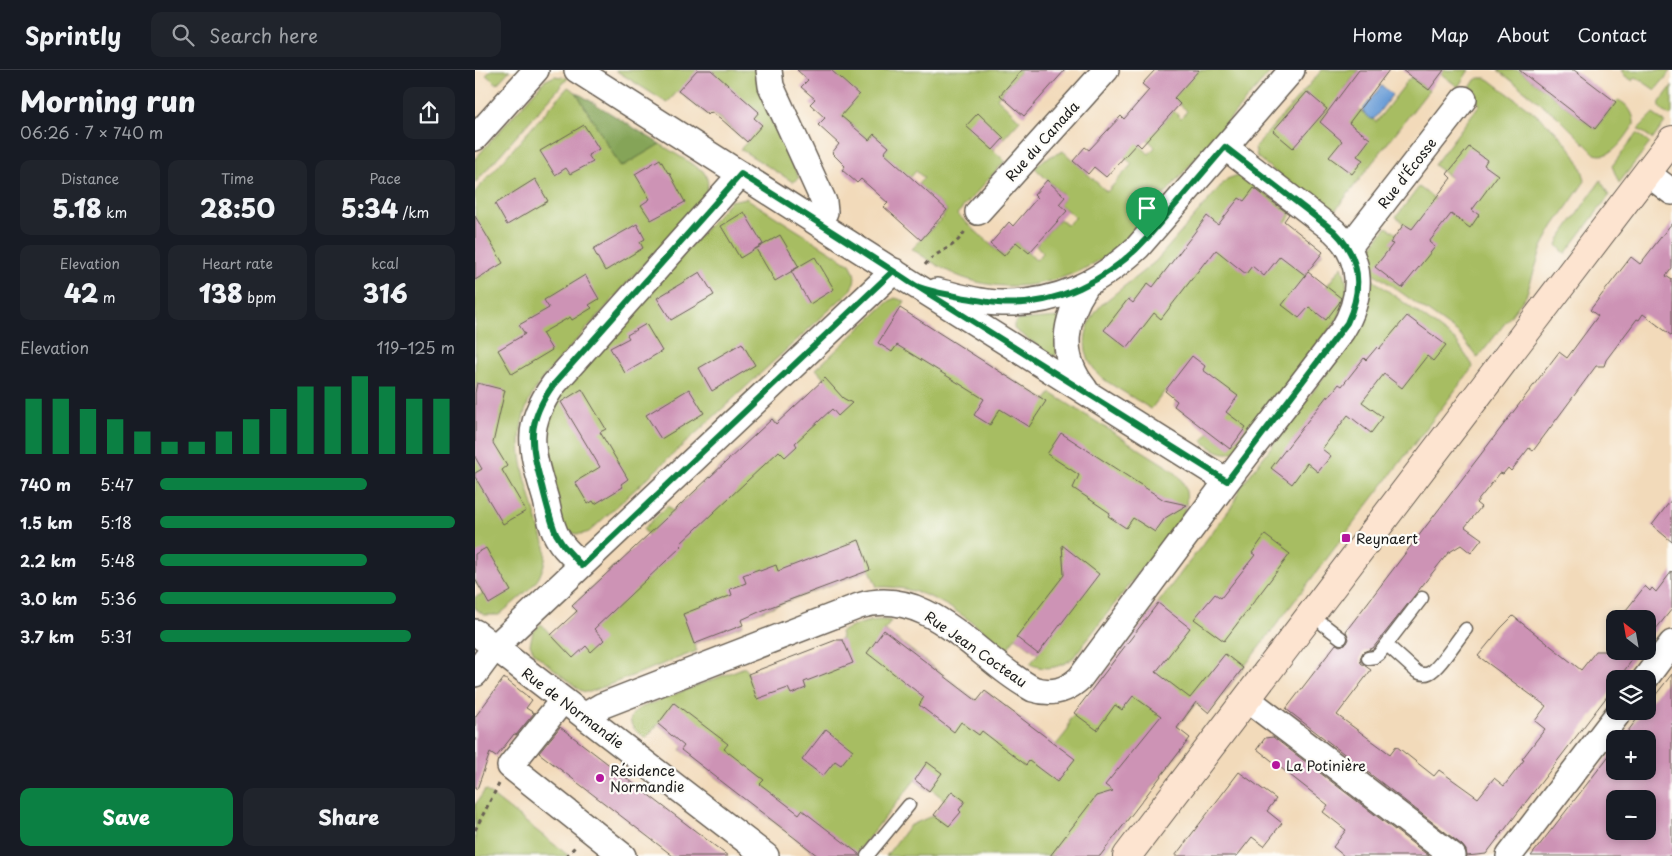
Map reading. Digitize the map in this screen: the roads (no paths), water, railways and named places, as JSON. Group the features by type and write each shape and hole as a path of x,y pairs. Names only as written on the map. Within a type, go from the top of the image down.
{"main road":[{"path":"1148,856 1253,704 1332,631 1663,178 1672,140"},
{"path":"1127,856 1253,704 1663,178"}],"street":[{"path":"475,138 536,70"},
{"path":"577,70 893,271 922,277 1000,304 1034,301 1063,294 1086,286 1110,271 1138,247 1292,70"},
{"path":"769,70 771,86 822,194 826,208 819,224"},
{"name":"Rue du Canada","path":"978,212 1106,70"},
{"name":"Rue d'Écosse","path":"1349,248 1465,99"},
{"path":"1225,147 1334,231 1349,248"},
{"path":"582,566 559,540 553,527 532,449 533,428 538,412 554,384 741,174"},
{"name":"Rue Jean Cocteau","path":"584,716 601,706 849,610 870,603 880,602 899,603 929,614 1033,689 1047,693 1061,691 1074,684 1347,323 1355,303 1357,283 1355,262 1349,248"},
{"path":"475,674 495,647 893,271"},
{"path":"922,277 1088,394 1227,481"},
{"path":"1086,286 1070,317 1067,343 1071,369 1088,394"},
{"name":"Rue de Normandie","path":"475,632 767,856"},
{"path":"1652,670 1672,643"},
{"path":"563,700 510,766 623,856"},
{"path":"1253,704 1453,856"},
{"path":"1509,856 1613,720"}],"lane":[{"path":"1368,658 1377,656 1387,646 1422,598"},
{"path":"1387,646 1417,672 1428,674 1436,668 1466,629"},
{"path":"867,856 909,805"}],"water":[{"path":"1381,86 1392,95 1374,119 1371,119 1363,112 1363,109"}],"place":[{"name":"Reynaert","path":"1346,538"},
{"name":"La Potinière","path":"1276,765"},
{"name":"Résidence Normandie","path":"600,778"}]}
